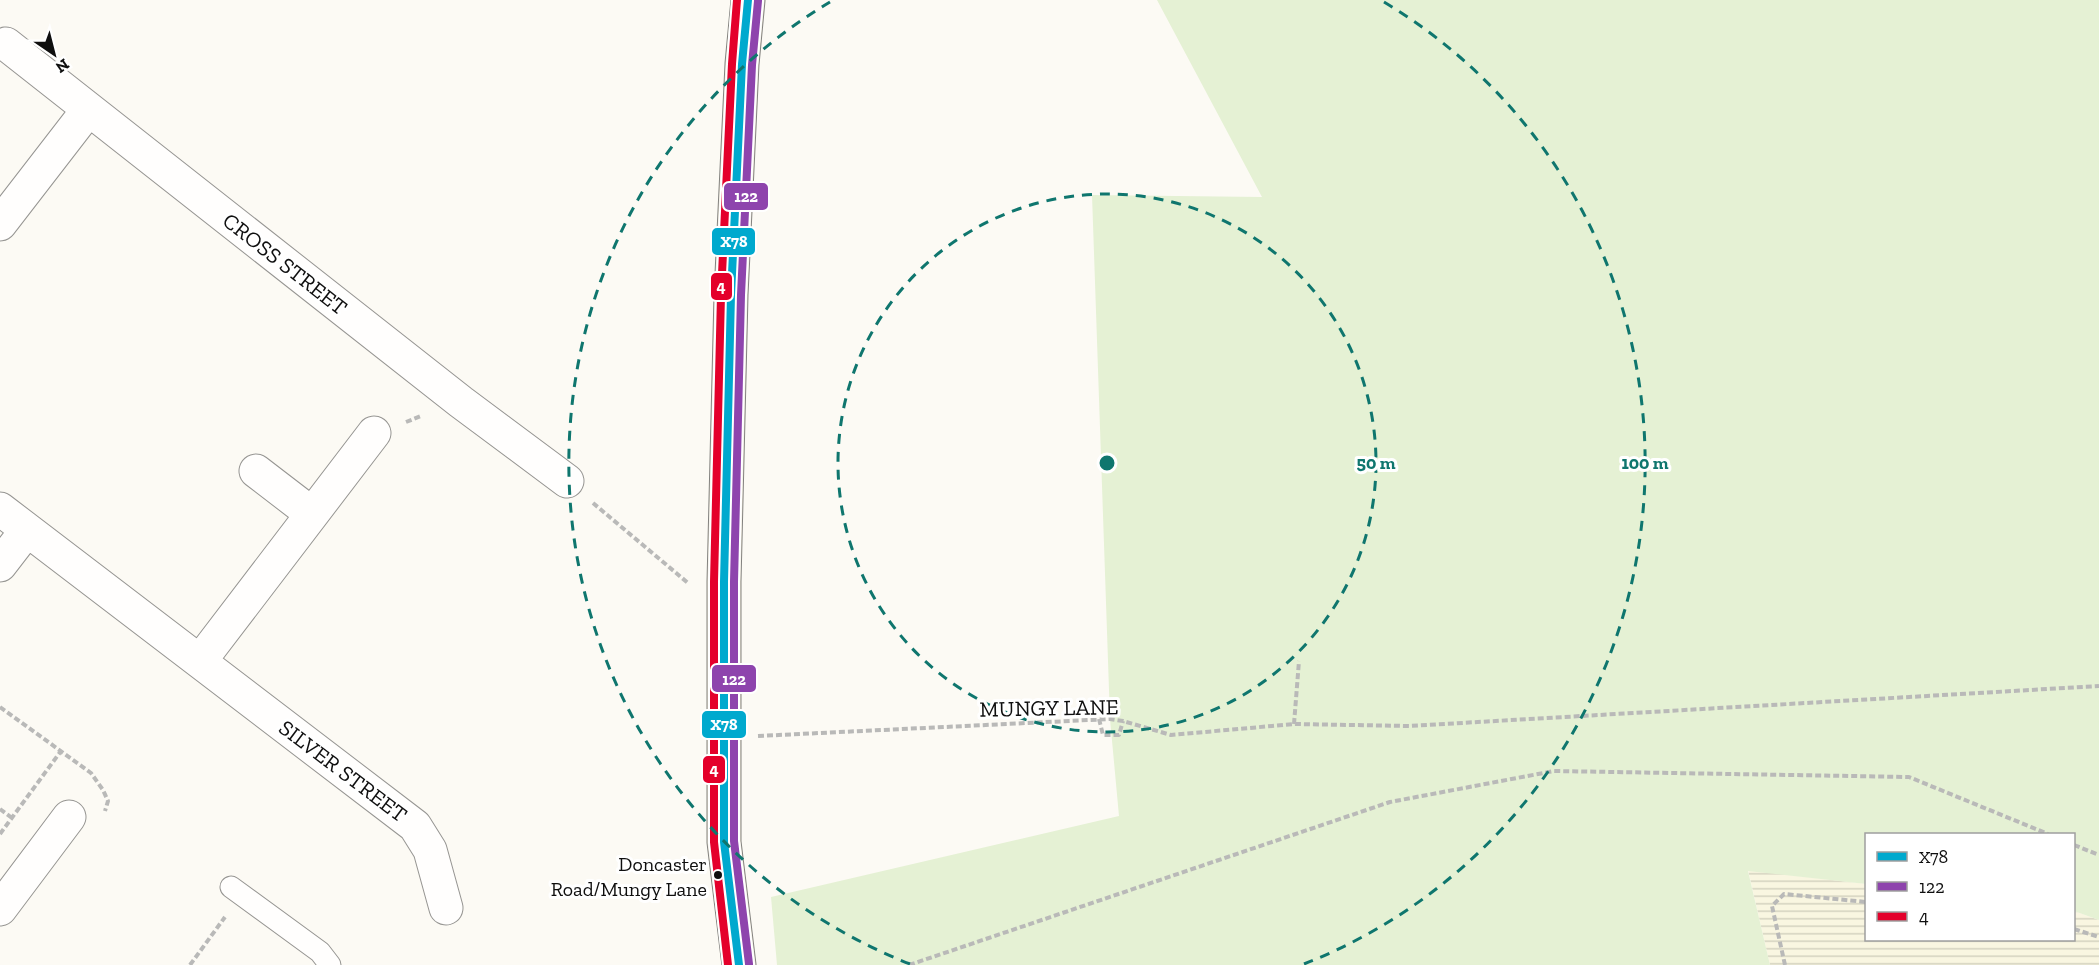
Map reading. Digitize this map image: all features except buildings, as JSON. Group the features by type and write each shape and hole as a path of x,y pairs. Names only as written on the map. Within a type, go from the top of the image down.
{"main road":[{"path":"738,953 724,842 724,582 731,295 742,64 748,0"}],"street":[{"name":"CROSS STREET","path":"6,44 460,402 567,481"},
{"path":"0,224 88,110"},
{"path":"200,662 374,433"},
{"path":"256,471 312,514"},
{"name":"SILVER STREET","path":"0,509 415,826 430,850 446,908"},
{"path":"0,565 27,530"},
{"path":"0,909 69,817"}],"lane":[{"path":"236,891 320,952 330,965"}],"path":[{"path":"374,433 460,402"},
{"path":"567,481 692,586 724,582"},
{"path":"1294,724 1299,661"},
{"name":"MUNGY LANE","path":"724,738 1099,719 1123,721 1171,735 1294,724 1409,726 2099,686"},
{"path":"0,707 91,773 103,790 108,801 103,817 90,834 69,817"},
{"path":"1099,719 1103,735 1119,735 1123,721"},
{"path":"0,834 61,751"},
{"path":"909,965 1390,802 1554,771 1908,777 2046,833"},
{"path":"0,809 12,818"},
{"path":"2075,846 2099,855"},
{"path":"190,965 236,891"},
{"path":"1785,965 1772,906 1784,894 1865,902"},
{"path":"2075,930 2099,937"}],"shaded area":[{"path":"1748,870 1865,884 1865,941 2075,941 2075,911 2099,920 2099,965 1770,965"}],"green space":[{"path":"1157,0 2099,0 2099,920 2075,911 2075,833 1865,833 1865,884 1748,871 1770,965 777,965 771,897 1119,816 1110,719 1092,195 1262,197"}],"transit line":[{"name":"4","path":"728,965 714,842 714,582 721,295 737,0"},
{"name":"X78","path":"739,965 724,842 724,582 731,295 742,64 748,0"},
{"name":"122","path":"749,964 734,841 734,582 741,295 752,65 758,1"}],"place":[{"name":"Doncaster Road/Mungy Lane","path":"718,875"}]}
